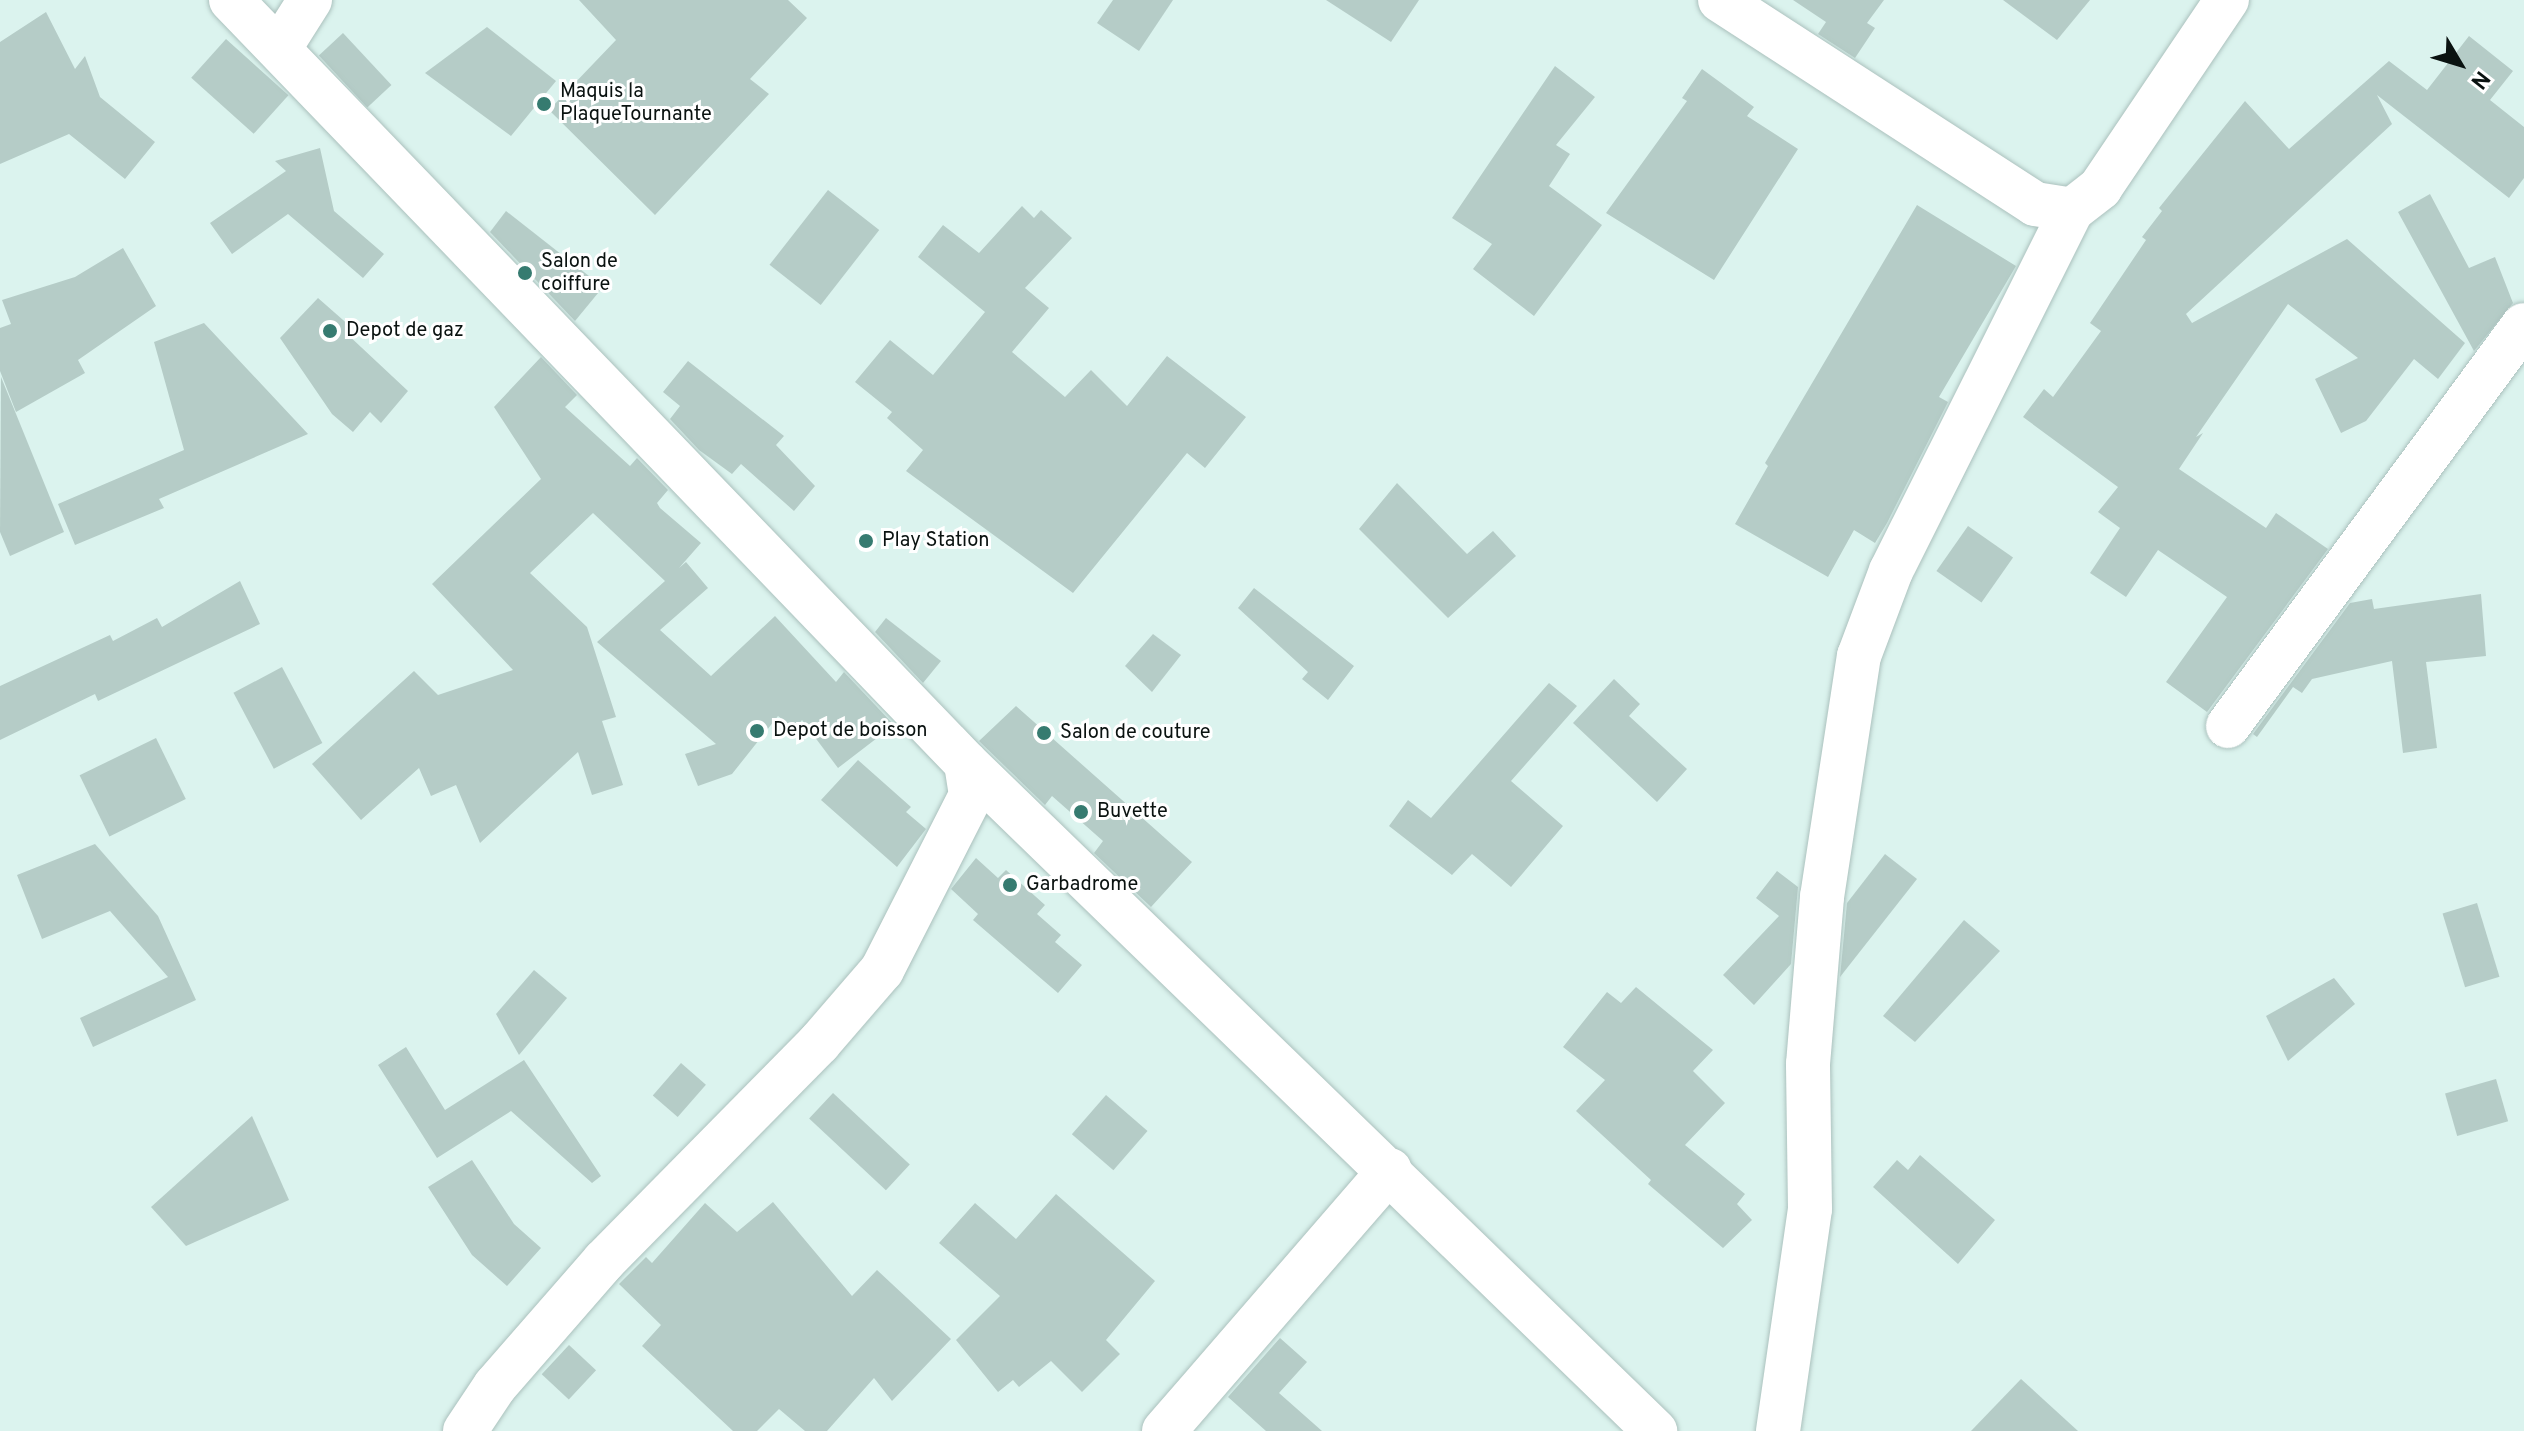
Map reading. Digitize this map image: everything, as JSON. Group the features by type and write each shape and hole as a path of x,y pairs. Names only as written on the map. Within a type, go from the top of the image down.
{"street":[{"path":"231,0 966,763 1390,1170 1655,1431"},
{"path":"279,49 310,0"},
{"path":"1720,0 2035,204 2072,210"},
{"path":"1778,1431 1810,1209 1808,1064 1822,897 1859,656 1891,571 2072,210 2100,188 2227,0"},
{"path":"2228,726 2524,325"},
{"path":"465,1431 495,1386 604,1261 819,1043 882,970 971,795 966,763"},
{"path":"1164,1431 1390,1170"}],"building":[{"path":"579,0 788,0 807,18 750,79 769,94 655,215 549,110 616,40"},
{"path":"1113,0 1173,0 1139,51 1097,23"},
{"path":"1326,0 1419,0 1391,42"},
{"path":"1793,0 1884,0 1867,23 1875,28 1855,58 1818,34 1826,22"},
{"path":"2003,0 2090,0 2057,40"},
{"path":"46,12 75,69 85,56 100,97 155,142 125,179 69,134 0,164 0,42"},
{"path":"487,27 556,81 511,136 425,73"},
{"path":"343,33 391,85 367,107 319,56"},
{"path":"2469,36 2513,71 2490,100 2524,127 2524,178 2509,198 2377,95 2392,124 2186,314 2192,323 2347,239 2465,343 2438,379 2414,359 2366,421 2341,433 2315,379 2358,358 2288,304 2196,437 2203,433 2179,469 2266,528 2276,513 2328,549 2207,712 2166,682 2227,597 2158,550 2126,597 2090,573 2120,528 2098,512 2118,487 2023,417 2044,389 2053,397 2101,331 2090,323 2146,240 2142,237 2162,211 2159,208 2245,101 2289,149 2389,61 2427,90"},
{"path":"226,39 288,95 254,134 191,78"},
{"path":"1555,66 1595,97 1556,145 1570,154 1549,186 1602,225 1534,316 1473,269 1492,244 1452,218"},
{"path":"1702,69 1754,107 1747,116 1798,149 1714,280 1606,213 1687,101 1682,98"},
{"path":"320,148 334,211 384,254 363,278 288,214 232,254 210,223 286,171 275,161"},
{"path":"828,190 879,230 821,305 770,265"},
{"path":"2430,194 2469,268 2495,257 2513,303 2474,351 2398,212"},
{"path":"1917,205 2016,266 1939,397 1948,402 1875,543 1854,530 1828,577 1735,524 1768,466 1765,463"},
{"path":"1022,206 1034,218 1041,210 1072,238 1025,288 1049,308 1012,352 1065,397 1091,370 1127,406 1167,356 1246,417 1205,468 1187,453 1073,593 906,471 923,450 887,418 892,412 855,382 890,340 933,375 985,312 918,257 943,225 979,253"},
{"path":"506,211 603,287 575,321 490,232"},
{"path":"123,248 156,306 78,360 85,373 16,412 0,371 0,328 11,324 2,300 75,277"},
{"path":"318,298 351,327 346,333 408,391 381,423 370,412 353,432 332,414 280,338"},
{"path":"204,323 308,434 159,499 164,508 75,545 58,504 184,450 154,342"},
{"path":"541,357 577,395 565,407 630,466 637,458 668,490 657,503 660,508 701,543 679,568 686,562 708,588 660,630 711,676 775,616 836,682 844,672 894,725 838,768 802,720 795,729 778,716 732,774 698,786 685,754 716,744 597,642 665,581 593,513 530,573 587,627 616,717 602,721 623,785 592,795 578,752 480,843 456,785 431,796 419,768 361,820 312,764 414,671 438,695 513,670 432,584 541,479 494,407"},
{"path":"688,361 784,436 776,445 815,486 794,511 741,464 732,474 699,450 670,419 680,406 663,392"},
{"path":"1,377 64,532 10,556 0,532"},
{"path":"1397,483 1467,554 1493,531 1516,556 1448,618 1359,529"},
{"path":"1968,526 2013,558 1982,603 1936,571"},
{"path":"240,581 260,624 98,701 95,694 0,740 0,686 110,635 113,641 157,618 162,627"},
{"path":"1254,588 1354,666 1328,700 1302,679 1308,672 1238,608"},
{"path":"2481,594 2486,656 2426,662 2437,748 2403,753 2392,661 2312,679 2302,693 2293,687 2257,737 2253,734 2350,603 2372,599 2374,609"},
{"path":"886,618 941,661 923,683 875,632"},
{"path":"1153,634 1181,655 1152,692 1125,666"},
{"path":"282,667 322,743 274,769 233,693"},
{"path":"1614,679 1640,704 1629,716 1687,769 1657,802 1573,723"},
{"path":"1549,683 1577,706 1511,781 1563,826 1511,887 1472,854 1452,875 1389,826 1408,800 1431,818"},
{"path":"1016,706 1192,862 1151,907 1094,853 1103,841 1052,796 1045,805 979,741"},
{"path":"156,738 186,799 109,836 80,775"},
{"path":"858,760 911,807 906,812 926,829 897,867 821,800"},
{"path":"95,844 158,916 196,1000 93,1047 80,1018 168,977 110,911 42,939 17,875"},
{"path":"1885,854 1917,879 1840,977 1847,903"},
{"path":"976,858 998,878 1006,870 1045,905 1037,914 1061,935 1055,942 1082,965 1058,993 973,920 978,914 951,889"},
{"path":"1777,871 1798,887 1791,964 1754,1005 1723,975 1779,916 1756,898"},
{"path":"2477,903 2500,977 2465,987 2443,914"},
{"path":"1964,920 2000,951 1915,1042 1883,1016"},
{"path":"534,970 567,998 519,1055 496,1014"},
{"path":"2334,978 2355,1004 2288,1061 2266,1016"},
{"path":"1636,987 1713,1050 1693,1071 1725,1103 1685,1145 1745,1194 1737,1204 1752,1220 1723,1248 1648,1184 1651,1180 1576,1111 1605,1080 1563,1047 1607,992 1621,1003"},
{"path":"406,1047 445,1110 524,1060 601,1176 592,1183 511,1111 437,1158 378,1065"},
{"path":"681,1063 706,1085 678,1117 653,1095"},
{"path":"2496,1079 2508,1121 2457,1136 2445,1094"},
{"path":"833,1093 910,1165 886,1190 809,1119"},
{"path":"1106,1095 1148,1131 1113,1170 1072,1134"},
{"path":"252,1116 289,1200 186,1246 151,1207"},
{"path":"1920,1155 1995,1220 1958,1264 1873,1187 1897,1160 1908,1170"},
{"path":"472,1160 514,1224 541,1248 507,1286 472,1255 428,1187"},
{"path":"1056,1194 1155,1281 1106,1340 1120,1354 1082,1392 1051,1361 1019,1387 1013,1380 998,1392 956,1340 1000,1296 939,1243 975,1203 1016,1239"},
{"path":"773,1202 852,1296 877,1270 951,1339 892,1401 874,1378 827,1431 805,1431 779,1409 757,1431 733,1431 642,1346 661,1325 619,1284 646,1257 652,1263 705,1203 737,1232"},
{"path":"1280,1338 1307,1362 1279,1393 1322,1431 1266,1431 1228,1397"},
{"path":"569,1345 596,1370 569,1399 542,1374"},
{"path":"2021,1379 2078,1431 1971,1431"}],"place":[{"name":"Maquis la PlaqueTournante","path":"544,104"},
{"name":"Salon de coiffure","path":"525,273"},
{"name":"Depot de gaz","path":"330,331"},
{"name":"Play Station","path":"866,541"},
{"name":"Depot de boisson","path":"757,731"},
{"name":"Salon de couture","path":"1044,733"},
{"name":"Buvette","path":"1081,812"},
{"name":"Garbadrome","path":"1010,885"}]}
